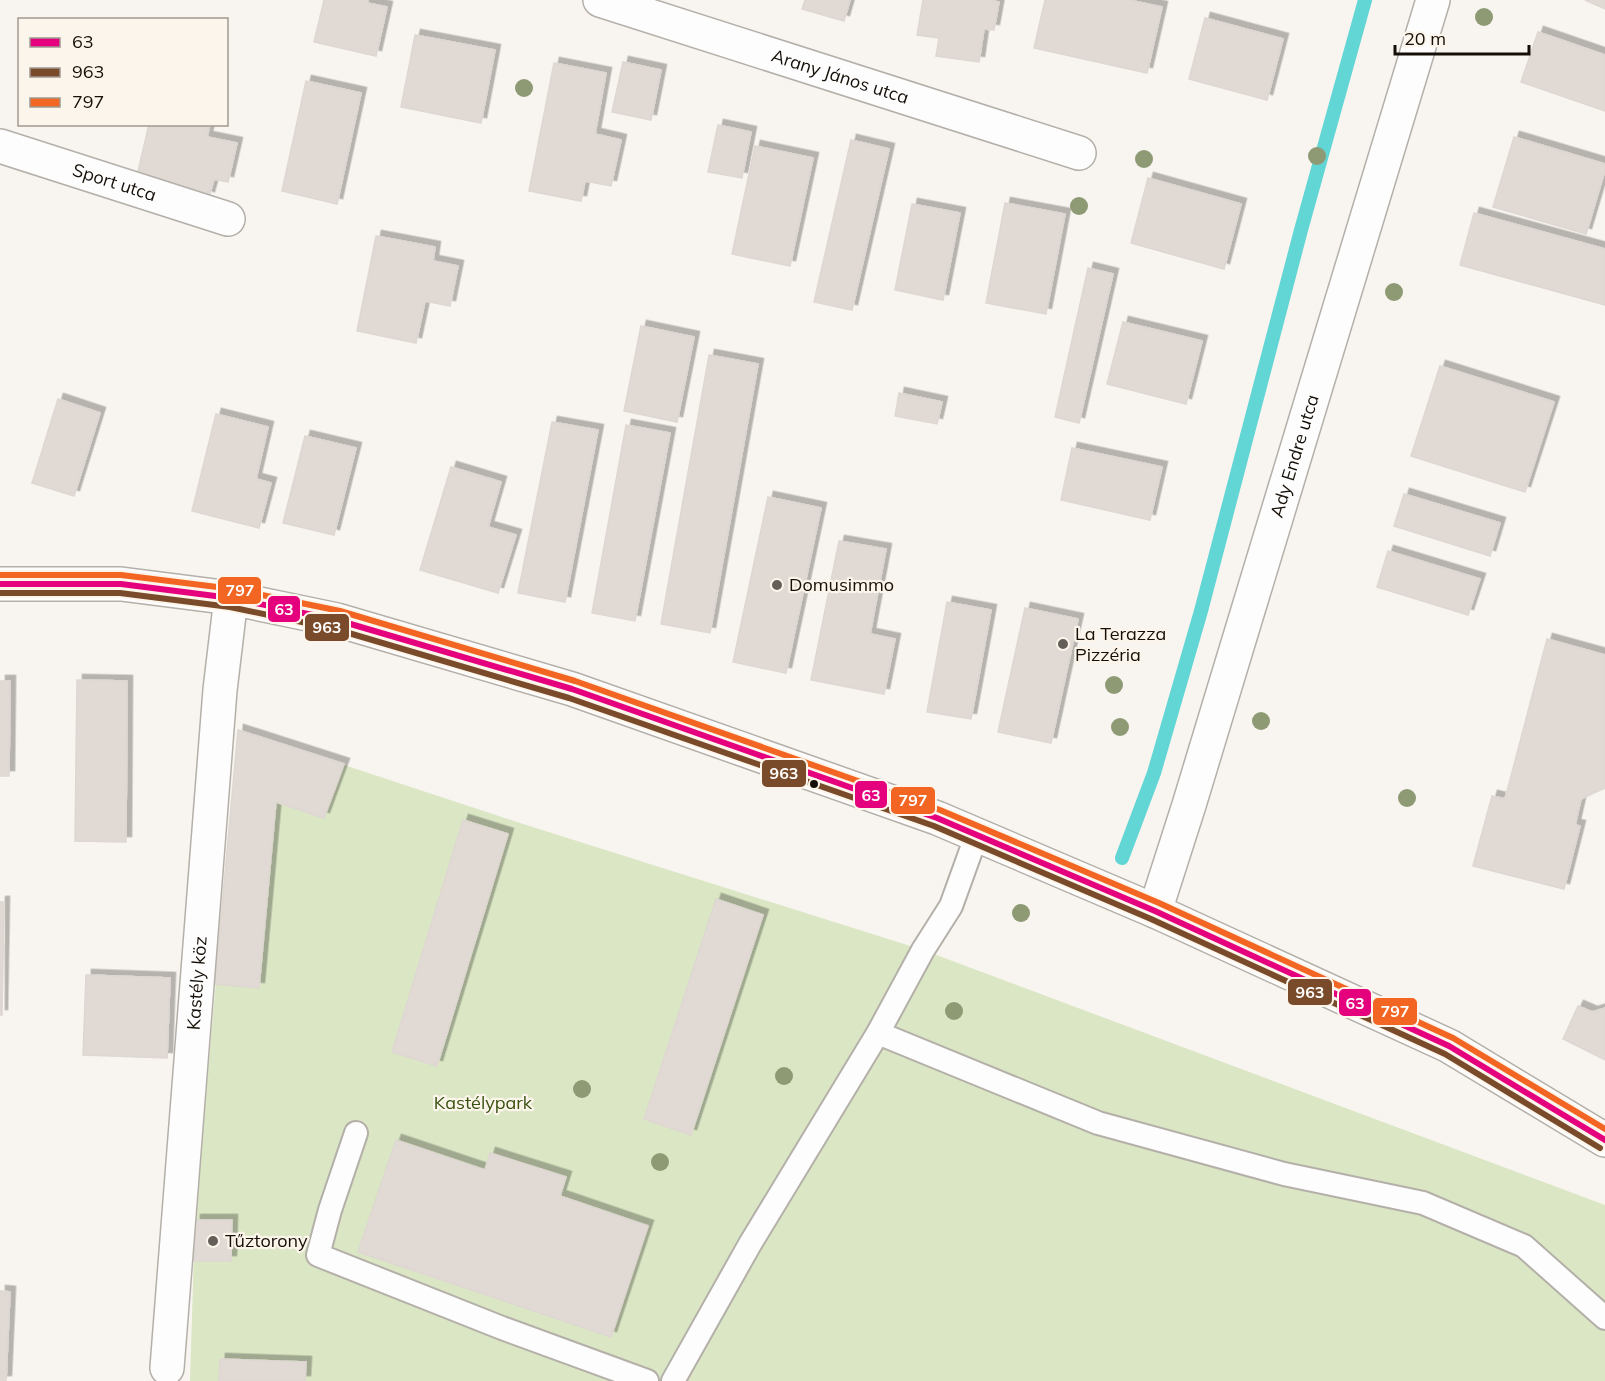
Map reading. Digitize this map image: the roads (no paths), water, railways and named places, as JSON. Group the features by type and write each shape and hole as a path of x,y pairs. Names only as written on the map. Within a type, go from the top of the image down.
{"street":[{"name":"Arany János utca","path":"600,0 1079,153"},
{"name":"Ady Endre utca","path":"1155,911 1433,0"},
{"name":"Sport utca","path":"0,146 228,219"},
{"path":"0,584 121,584 231,598 337,620 572,689 937,818 1155,911 1449,1046 1605,1140"},
{"name":"Kastély köz","path":"167,1368 218,714 231,598"}],"lane":[{"path":"673,1381 750,1244 878,1033 923,950 951,906 977,834"},
{"path":"878,1033 1098,1123 1284,1174 1423,1203 1524,1246 1605,1318"},
{"path":"356,1133 330,1210 318,1255 502,1328 647,1381"}],"waterway":[{"path":"1122,858 1154,773 1201,611 1301,230 1365,0"}],"place":[{"name":"Domusimmo","path":"777,585"},
{"name":"La Terazza Pizzéria","path":"1063,644"},
{"name":"Tűztorony","path":"213,1241"}],"park label":[{"name":"Kastélypark","path":"483,1103"}]}
